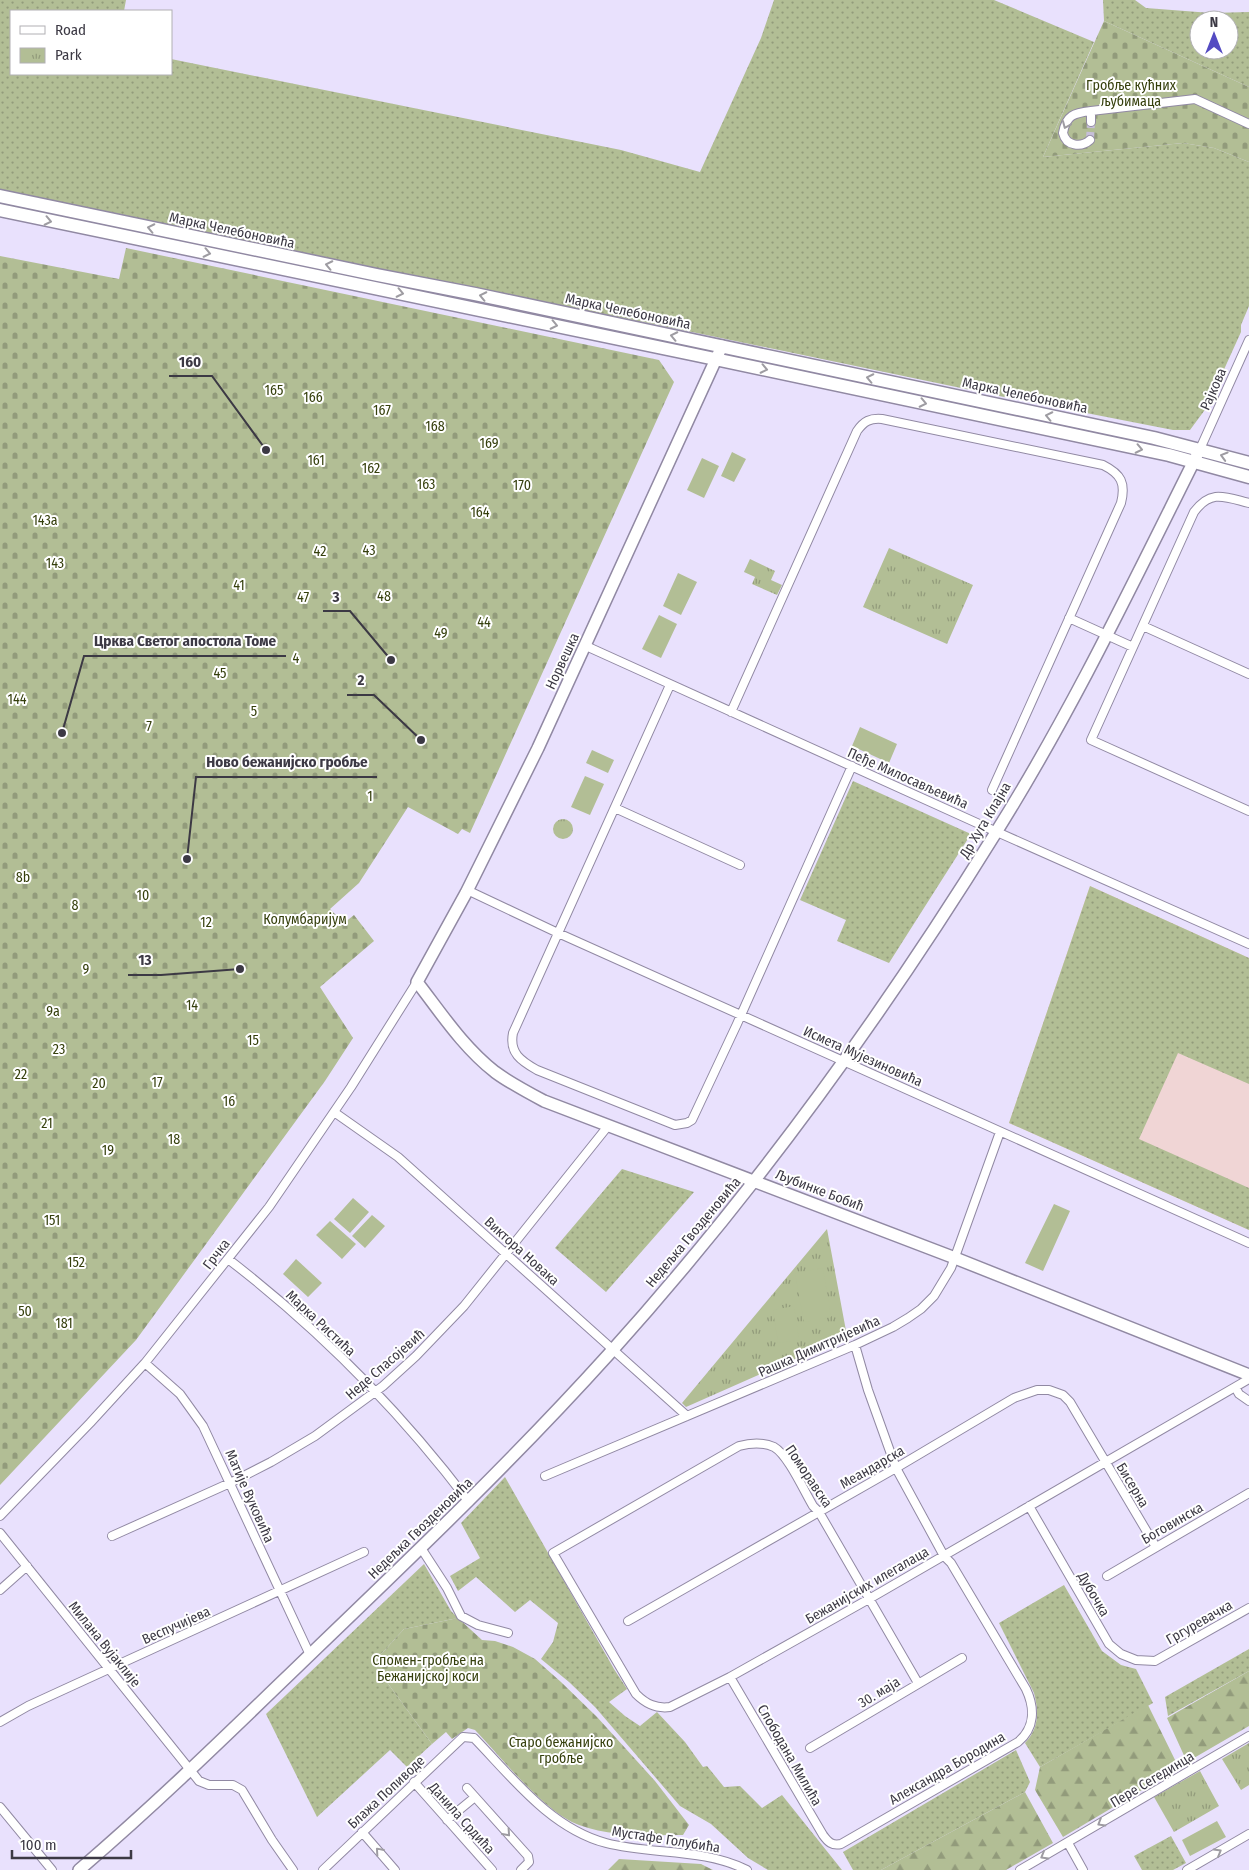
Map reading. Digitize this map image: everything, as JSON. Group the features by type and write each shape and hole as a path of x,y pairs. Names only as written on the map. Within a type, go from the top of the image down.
{"main road":[{"name":"Марка Челебоновића","path":"0,196 716,359 1193,461 1249,477"},
{"name":"Марка Челебоновића","path":"0,210 375,282 475,294 1200,449 1249,463"},
{"name":"Норвешка","path":"417,982 468,890 538,748 722,346"},
{"name":"Др Хуга Клајна","path":"755,1181 844,1062 928,939 997,832 1051,739 1200,449"},
{"name":"Љубинке Бобић","path":"417,982 468,1046 494,1072 544,1101 955,1258 1249,1377"},
{"name":"Недељка Гвозденовића","path":"79,1870 190,1770 469,1502 613,1350 755,1181"}],"street":[{"path":"1090,140 1085,144 1070,144 1066,141 1063,133 1071,115 1078,112 1196,99 1249,124"},
{"path":"1091,111 1091,122"},
{"name":"Рајкова","path":"1200,449 1249,340"},
{"path":"731,712 857,431 861,425 870,419 889,420 1103,465 1115,472 1122,483 1124,491 1121,503 992,790"},
{"path":"1249,503 1217,496 1204,500 1194,512 1091,740 1249,811"},
{"path":"1069,618 1132,647"},
{"path":"1143,626 1249,674"},
{"name":"Пеђе Милосављевића","path":"586,646 1249,944"},
{"path":"670,685 512,1039 512,1049 518,1058 537,1070 675,1124 687,1123 692,1120 852,766"},
{"path":"615,808 740,865"},
{"name":"Исмета Мујезиновића","path":"468,890 558,933 1249,1243"},
{"name":"Грчка","path":"0,1516 90,1424 145,1363 269,1207 334,1112 417,982"},
{"name":"Виктора Новака","path":"334,1112 398,1157 687,1416"},
{"name":"Неде Спасојевић","path":"112,1536 230,1483 271,1462 315,1436 376,1391 427,1345 464,1306 608,1126"},
{"name":"Рашка Димитријевића","path":"545,1476 855,1345 894,1327 921,1310 934,1296 951,1268 1000,1132"},
{"name":"Марка Ристића","path":"228,1259 309,1326 376,1391 435,1459 469,1502"},
{"name":"Александра Бородина","path":"831,1844 841,1844 1018,1742 1030,1726 1032,1711 1030,1697 951,1563 944,1556 896,1468 868,1390 855,1345"},
{"name":"Матије Вуковића","path":"145,1363 180,1394 200,1421 310,1655"},
{"name":"Бежанијских илегалаца","path":"553,1553 633,1691 642,1700 658,1708 670,1707 730,1677 869,1599 1235,1388 1249,1377"},
{"path":"1235,1388 1239,1394 1249,1401"},
{"name":"Меандарска","path":"628,1621 896,1468 1014,1398 1037,1390 1049,1390 1063,1395 1070,1402 1105,1462"},
{"name":"Поморавска","path":"553,1553 739,1446 765,1444 775,1448 783,1456 813,1506 819,1512 918,1683"},
{"name":"Бисерна","path":"1105,1462 1156,1546"},
{"name":"Боговинска","path":"1107,1576 1249,1493"},
{"name":"Дубочка","path":"1029,1506 1109,1644 1121,1654 1136,1660 1148,1662 1161,1659"},
{"name":"Милана Вујаклије","path":"0,1533 190,1770 203,1783 232,1786 242,1790 272,1840 293,1870"},
{"path":"421,1548 447,1588 461,1616 476,1625 508,1633"},
{"name":"Веспучијева","path":"0,1722 28,1706 364,1552"},
{"path":"0,1590 27,1566"},
{"name":"Гргуревачка","path":"1161,1659 1249,1608"},
{"name":"30. маја","path":"810,1748 962,1658"},
{"name":"Слободана Милића","path":"730,1677 823,1835 831,1844"},
{"name":"Блажа Попиводе","path":"323,1870 414,1782 463,1737 468,1736"},
{"name":"Мустафе Голубића","path":"468,1736 474,1738 546,1810 572,1830 618,1845 718,1858 747,1870"},
{"name":"Пере Сегединца","path":"1020,1870 1249,1736"},
{"name":"Данила Срдића","path":"414,1782 492,1870"},
{"path":"467,1788 528,1856 529,1862 520,1870"},
{"path":"447,1820 474,1797"},
{"path":"0,1807 52,1870"},
{"path":"362,1832 395,1870"},
{"path":"1187,1870 1249,1834"},
{"path":"1068,1843 1083,1870"}],"shaded area":[{"path":"1090,886 1249,958 1249,1230 1009,1123"}],"green space":[{"path":"0,0 126,0 124,10 10,10 10,75 172,75 172,59 621,150 700,172 761,38 774,0 994,0 1094,42 1043,157 1183,143 1214,148 1249,162 1249,306 1241,325 1241,332 1207,407 1190,430 1173,430 663,326 0,195"},
{"path":"1103,0 1135,0 1146,8 1189,11 1189,60 1104,21"},
{"path":"1239,12 1249,12 1249,87 1190,60 1239,60"},
{"name":"Гробље кућних љубимаца","path":"1104,21 1249,87 1249,162 1214,148 1183,143 1043,157"},
{"path":"126,248 659,360 674,382 470,833 462,829 458,834 408,807 359,883 330,909 344,923 354,915 374,941 320,987 353,1038 325,1081 136,1340 0,1485 0,256 119,279"},
{"path":"732,452 746,459 734,482 721,476"},
{"path":"702,458 719,466 704,498 687,490"},
{"path":"889,548 973,585 947,644 863,607"},
{"path":"750,559 775,571 771,580 782,585 777,595 752,584 755,577 744,572"},
{"path":"678,573 697,582 681,615 663,606"},
{"path":"659,615 677,624 661,658 642,649"},
{"path":"860,727 897,744 889,763 852,746"},
{"path":"592,750 614,760 608,773 586,763"},
{"path":"585,776 604,784 590,815 571,807"},
{"path":"853,781 971,834 889,963 837,941 846,920 800,900"},
{"path":"563,819 570,822 573,829 570,836 563,839 556,836 553,829 556,822"},
{"path":"1090,886 1249,958 1249,1084 1178,1053 1139,1139 1249,1188 1249,1230 1009,1123"},
{"path":"622,1169 694,1192 606,1292 555,1248"},
{"path":"353,1198 369,1212 350,1233 334,1219"},
{"path":"1054,1204 1070,1211 1043,1271 1025,1263"},
{"path":"372,1215 385,1226 365,1248 352,1236"},
{"path":"330,1221 356,1244 342,1259 316,1235"},
{"path":"827,1229 847,1336 686,1407 682,1403"},
{"path":"296,1259 322,1283 308,1297 283,1274"},
{"path":"823,1268 831,1317 804,1322 795,1273"},
{"path":"794,1306 799,1340 778,1343 773,1310"},
{"path":"505,1477 627,1689 609,1702 640,1726 657,1712 685,1742 703,1767 707,1766 724,1787 740,1786 762,1808 782,1795 842,1870 768,1870 748,1858 711,1824 680,1806 595,1707 541,1659 553,1642 558,1623 530,1600 515,1612 476,1577 458,1591 450,1576 480,1558 461,1523"},
{"path":"424,1564 451,1611 458,1618 404,1629 373,1663 432,1744 407,1767 390,1750 317,1817 266,1714"},
{"path":"1064,1585 1102,1651 1121,1665 1136,1669 1153,1703 1040,1767 1025,1743 1033,1732 1037,1720 1034,1693 999,1623"},
{"name":"Старо бежанијско гробље","path":"458,1618 482,1640 495,1641 513,1647 535,1659 561,1682 597,1717 655,1781 689,1825 683,1835 604,1832 566,1819 538,1797 475,1730 468,1728 452,1739 446,1732 432,1744 373,1663 404,1629"},
{"path":"1249,1649 1249,1671 1168,1716 1165,1697"},
{"path":"1249,1671 1249,1726 1187,1762 1167,1718"},
{"path":"1148,1705 1179,1768 1063,1837 1035,1790 1040,1767"},
{"path":"1249,1743 1249,1785 1241,1790 1222,1759"},
{"path":"1016,1750 1030,1782 1025,1792 881,1870 853,1870 843,1852"},
{"path":"1200,1771 1219,1806 1174,1832 1154,1797"},
{"path":"1025,1792 1053,1843 1006,1870 881,1870"},
{"path":"1217,1821 1226,1837 1190,1856 1182,1840"},
{"path":"1171,1836 1186,1863 1173,1870 1142,1870 1134,1856"},
{"path":"619,1859 701,1864 713,1870 608,1870"}],"tunnel":[{"path":"1090,140 1091,122"}],"place":[{"name":"160","path":"266,450"},
{"name":"3","path":"391,660"},
{"name":"Црква Светог апостола Томе","path":"62,733"},
{"name":"2","path":"421,740"},
{"name":"Ново бежанијско гробље","path":"187,859"},
{"name":"13","path":"240,969"}],"park label":[{"name":"165","path":"274,390"},
{"name":"166","path":"313,397"},
{"name":"167","path":"382,410"},
{"name":"168","path":"435,426"},
{"name":"169","path":"489,443"},
{"name":"161","path":"316,460"},
{"name":"162","path":"371,468"},
{"name":"163","path":"426,484"},
{"name":"170","path":"522,485"},
{"name":"164","path":"480,512"},
{"name":"143a","path":"45,520"},
{"name":"43","path":"369,550"},
{"name":"42","path":"320,551"},
{"name":"143","path":"55,563"},
{"name":"41","path":"239,585"},
{"name":"48","path":"384,596"},
{"name":"47","path":"303,597"},
{"name":"44","path":"484,622"},
{"name":"49","path":"441,633"},
{"name":"4","path":"296,658"},
{"name":"45","path":"220,673"},
{"name":"144","path":"17,699"},
{"name":"5","path":"254,711"},
{"name":"7","path":"149,726"},
{"name":"1","path":"370,796"},
{"name":"8b","path":"23,877"},
{"name":"10","path":"143,895"},
{"name":"8","path":"75,905"},
{"name":"Колумбаријум","path":"305,919"},
{"name":"12","path":"206,922"},
{"name":"9","path":"86,969"},
{"name":"14","path":"192,1005"},
{"name":"9a","path":"53,1011"},
{"name":"15","path":"253,1040"},
{"name":"23","path":"59,1049"},
{"name":"22","path":"21,1074"},
{"name":"17","path":"157,1082"},
{"name":"20","path":"99,1083"},
{"name":"16","path":"229,1101"},
{"name":"21","path":"47,1123"},
{"name":"18","path":"174,1139"},
{"name":"19","path":"108,1150"},
{"name":"151","path":"52,1220"},
{"name":"152","path":"76,1262"},
{"name":"50","path":"25,1311"},
{"name":"181","path":"64,1323"},
{"name":"Спомен-гробље на Бежанијској коси","path":"428,1668"}]}
